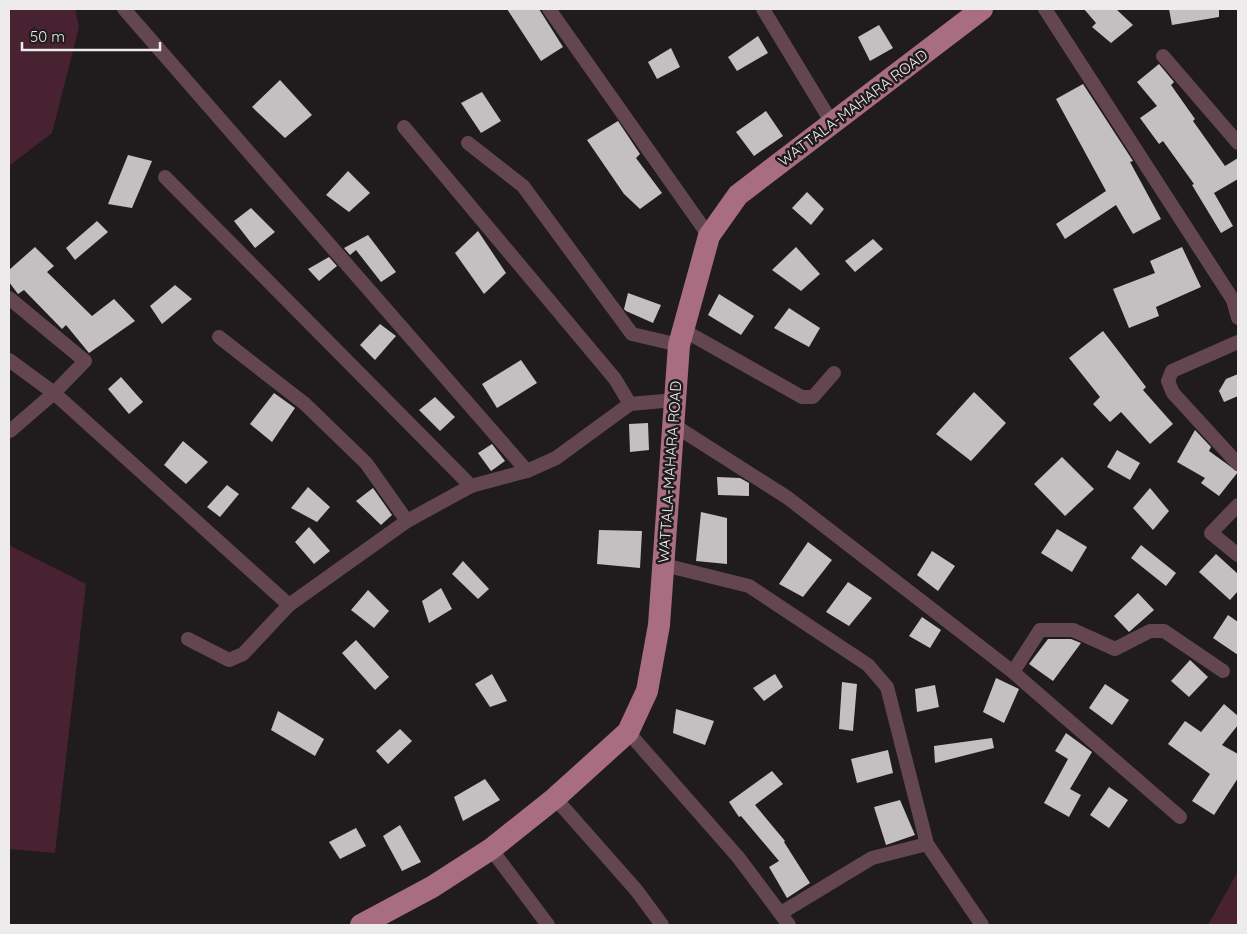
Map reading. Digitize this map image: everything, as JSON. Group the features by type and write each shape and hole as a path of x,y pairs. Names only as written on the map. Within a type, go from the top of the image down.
{"main road":[{"name":"WATTALA-MAHARA ROAD","path":"370,923 432,887 491,849 556,798 628,732 647,691 659,625 672,424 681,338 709,236 738,195 980,9"}],"street":[{"path":"124,9 527,472"},
{"path":"548,9 709,236"},
{"path":"763,9 832,124"},
{"path":"1046,9 1233,300 1238,318"},
{"path":"1164,56 1238,143"},
{"path":"404,127 615,379 630,404"},
{"path":"468,143 523,186 632,334 681,338 802,397 813,397 834,373"},
{"path":"165,177 471,486"},
{"path":"9,298 84,361 54,393 10,431 9,429"},
{"path":"219,337 305,404 366,463 407,521"},
{"path":"1238,342 1172,370 1168,381 1173,393 1238,464"},
{"path":"9,360 54,393 289,605"},
{"path":"188,640 229,660 243,654 289,605 407,521 471,486 527,472 556,458 630,404 675,400"},
{"path":"672,424 788,498 1014,672 1180,817"},
{"path":"1238,505 1211,533 1238,555"},
{"path":"664,565 749,586 868,665 887,687 927,844 982,925"},
{"path":"1014,672 1040,630 1073,630 1115,649 1150,631 1164,631 1223,671"},
{"path":"628,732 738,857 789,925"},
{"path":"556,798 637,891 662,925"},
{"path":"781,913 872,858 927,844"},
{"path":"491,849 548,925"}],"shaded area":[{"path":"9,9 75,9 79,27 52,133 9,166"},
{"path":"9,545 86,584 55,853 9,849"},
{"path":"1238,871 1238,925 1208,925"}],"building":[{"path":"507,9 539,9 563,47 541,61"},
{"path":"1084,9 1116,9 1133,25 1111,43 1092,27 1096,23"},
{"path":"1169,9 1219,9 1219,17 1172,25"},
{"path":"879,25 893,48 870,61 858,37"},
{"path":"758,36 768,53 737,71 728,57"},
{"path":"671,48 680,67 657,79 648,62"},
{"path":"1159,64 1174,82 1171,85 1195,119 1193,121 1225,166 1238,158 1238,179 1214,193 1233,226 1221,233 1192,185 1194,184 1163,141 1159,144 1140,118 1157,106 1137,82"},
{"path":"280,80 312,115 285,138 252,107"},
{"path":"1083,84 1133,161 1130,162 1161,219 1133,234 1116,205 1065,239 1056,224 1106,191 1056,99"},
{"path":"482,92 501,121 481,133 461,103"},
{"path":"766,111 783,136 754,156 736,132"},
{"path":"618,121 640,154 636,158 662,193 640,209 624,194 587,140"},
{"path":"128,155 152,161 132,208 108,204"},
{"path":"348,171 370,193 349,212 326,195"},
{"path":"807,192 824,209 811,225 792,208"},
{"path":"251,208 275,232 255,248 234,221"},
{"path":"97,221 108,232 75,260 66,248"},
{"path":"478,231 506,273 484,294 455,253"},
{"path":"368,235 396,272 381,282 356,250 350,255 344,248"},
{"path":"873,239 883,249 855,272 845,261"},
{"path":"35,247 54,266 47,272 92,316 114,299 135,321 89,353 66,325 62,329 24,290 18,294 9,282 9,270"},
{"path":"796,247 820,274 801,291 772,270"},
{"path":"1182,247 1201,287 1156,307 1159,316 1129,328 1113,289 1155,273 1150,261"},
{"path":"329,257 337,266 319,281 308,269"},
{"path":"175,285 192,299 162,324 150,306"},
{"path":"628,293 661,305 653,323 624,309"},
{"path":"719,294 754,316 741,335 708,315"},
{"path":"789,308 820,328 809,347 774,328"},
{"path":"380,324 396,336 375,360 360,345"},
{"path":"1103,331 1146,387 1143,390 1173,424 1150,444 1121,412 1110,422 1093,404 1100,397 1069,358"},
{"path":"521,360 537,383 497,408 482,384"},
{"path":"1238,374 1238,396 1224,402 1219,391 1226,379"},
{"path":"121,377 143,402 129,414 108,389"},
{"path":"974,392 1006,423 971,461 936,434"},
{"path":"274,393 295,408 272,442 250,424"},
{"path":"435,397 455,417 440,431 419,410"},
{"path":"648,423 649,450 630,452 629,424"},
{"path":"1195,430 1211,447 1209,451 1238,472 1219,496 1201,483 1205,478 1177,462"},
{"path":"183,441 208,462 186,484 164,465"},
{"path":"492,444 505,461 491,471 478,453"},
{"path":"1117,450 1140,463 1130,480 1107,467"},
{"path":"1062,457 1094,489 1065,516 1034,484"},
{"path":"717,477 740,478 749,483 749,496 718,495"},
{"path":"227,485 239,494 220,517 207,507"},
{"path":"308,487 330,507 317,522 291,508"},
{"path":"373,488 392,515 381,525 356,501"},
{"path":"1150,488 1169,511 1153,530 1133,508"},
{"path":"701,512 727,518 727,564 696,561"},
{"path":"309,527 330,551 314,564 295,542"},
{"path":"1057,529 1087,547 1072,572 1041,553"},
{"path":"599,530 642,531 640,568 597,564"},
{"path":"808,542 832,560 803,597 779,584"},
{"path":"1141,545 1176,573 1166,586 1131,558"},
{"path":"932,551 955,566 938,591 917,575"},
{"path":"1216,554 1238,574 1238,591 1230,600 1199,572"},
{"path":"463,561 489,589 478,599 452,574"},
{"path":"848,582 872,598 849,626 826,612"},
{"path":"441,588 452,609 429,623 422,601"},
{"path":"368,590 389,611 374,628 351,610"},
{"path":"1138,593 1154,610 1129,632 1114,616"},
{"path":"1228,615 1238,622 1238,655 1213,638"},
{"path":"922,617 941,630 930,648 909,636"},
{"path":"1048,639 1071,639 1081,643 1053,681 1029,664"},
{"path":"356,640 389,677 375,690 342,653"},
{"path":"1190,660 1208,677 1189,697 1171,681"},
{"path":"492,674 507,701 490,707 475,684"},
{"path":"775,674 783,687 764,701 753,688"},
{"path":"996,678 1019,689 1004,723 983,712"},
{"path":"842,682 857,684 853,731 839,729"},
{"path":"1105,684 1129,700 1112,725 1089,708"},
{"path":"935,685 939,707 917,712 915,689"},
{"path":"1224,704 1238,716 1238,725 1222,745 1238,754 1238,778 1214,815 1192,801 1210,774 1168,744 1185,721 1201,732"},
{"path":"676,709 714,721 705,745 673,733"},
{"path":"278,711 324,739 315,756 271,730"},
{"path":"400,729 412,741 388,764 376,751"},
{"path":"1066,733 1092,752 1070,789 1081,795 1069,817 1044,803 1068,759 1055,751"},
{"path":"992,738 994,748 935,763 934,746"},
{"path":"888,750 893,773 857,783 851,759"},
{"path":"772,771 783,784 755,805 785,841 810,883 787,898 769,867 779,861 741,816 739,817 729,802"},
{"path":"485,779 500,800 463,821 454,797"},
{"path":"1109,787 1128,800 1109,828 1090,815"},
{"path":"900,800 915,835 886,845 874,807"},
{"path":"400,825 421,862 402,871 383,836"},
{"path":"356,828 366,846 340,859 329,842"}]}
